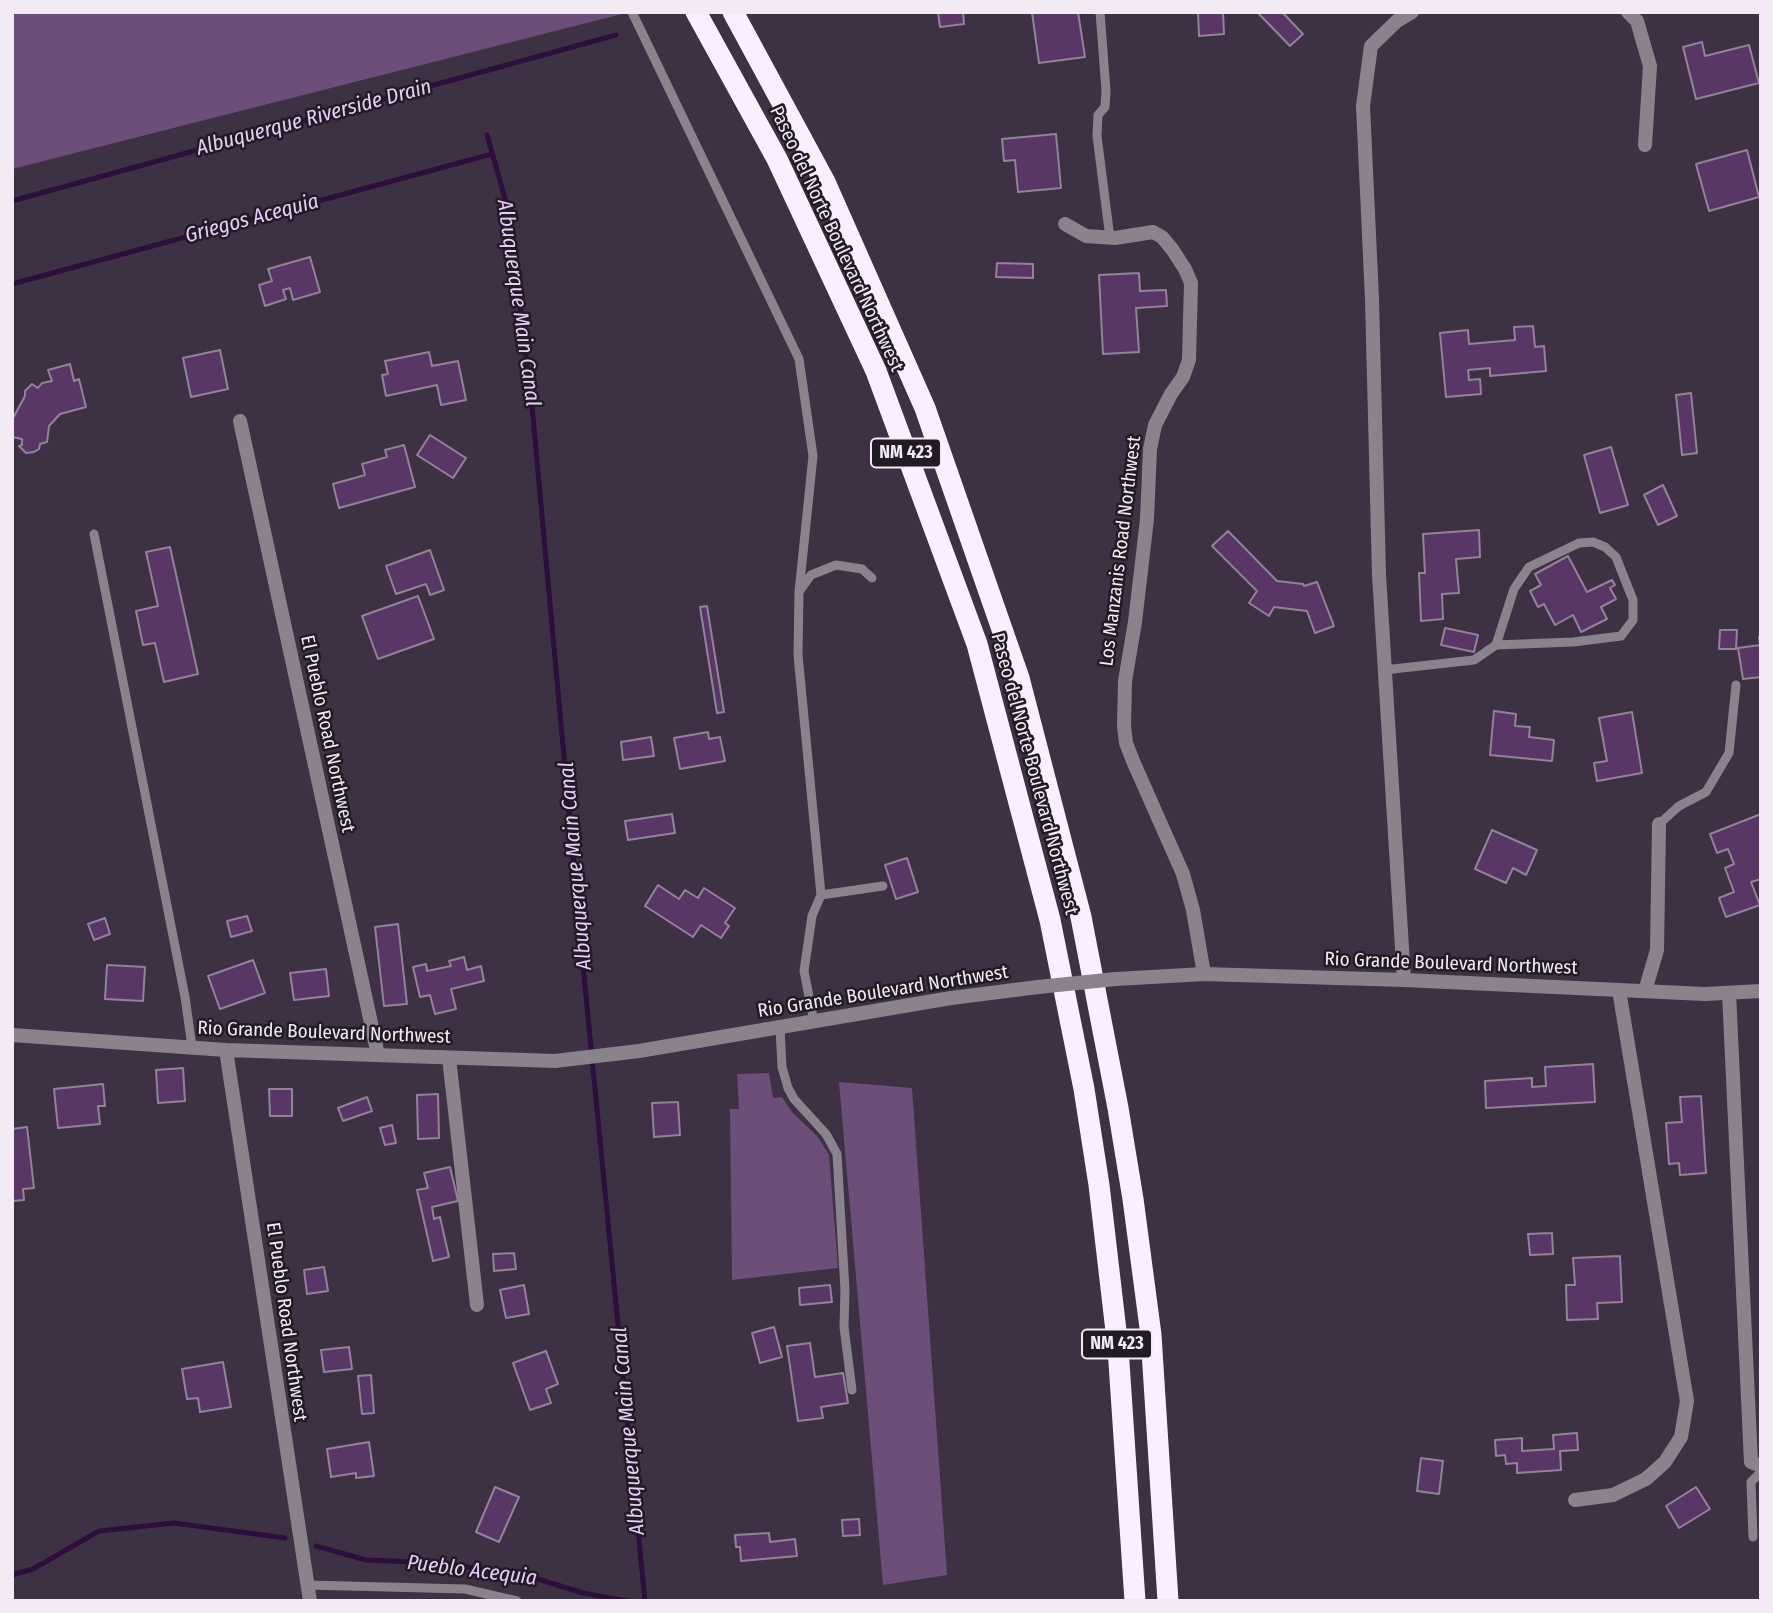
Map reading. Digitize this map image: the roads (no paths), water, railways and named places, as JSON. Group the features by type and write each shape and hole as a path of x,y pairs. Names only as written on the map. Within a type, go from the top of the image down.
{"highway":[{"name":"Paseo del Norte Boulevard Northwest","path":"696,12 777,159 876,371 977,644 1050,920 1084,1089 1099,1185 1118,1348 1135,1601"},
{"name":"Paseo del Norte Boulevard Northwest","path":"733,12 825,182 925,408 1019,678 1081,917 1133,1199 1151,1335 1168,1601"}],"street":[{"path":"1404,980 1378,575 1372,299 1363,106 1371,46 1412,12"},
{"path":"1628,12 1637,21 1650,66 1645,145"},
{"name":"Los Manzanis Road Northwest","path":"1065,225 1086,236 1110,238 1153,232 1162,237 1172,249 1191,283 1189,360 1183,377 1155,425 1150,449 1147,519 1125,681 1124,726 1133,761 1183,874 1193,910 1204,974"},
{"name":"El Pueblo Road Northwest","path":"240,421 378,1055"},
{"path":"1645,991 1657,950 1659,824"},
{"name":"Rio Grande Boulevard Northwest","path":"12,1035 226,1050 555,1061 780,1028 951,998 1116,979 1204,974 1705,994 1761,991"},
{"path":"1575,1500 1614,1495 1646,1479 1665,1462 1681,1437 1687,1401 1619,990"},
{"path":"1729,993 1751,1462 1761,1465"},
{"name":"El Pueblo Road Northwest","path":"226,1050 310,1601"},
{"path":"449,1058 477,1305"}],"lane":[{"path":"632,12 799,359 813,456 799,592 798,655 821,895 812,916 804,971 814,1022"},
{"path":"1100,12 1107,91 1105,107 1098,115 1097,136 1110,238"},
{"path":"94,534 185,997 192,1047"},
{"path":"1384,670 1474,660 1496,646 1573,642 1621,636 1633,620 1633,600 1615,558 1605,547 1593,542 1579,543 1529,568 1514,589 1496,646"},
{"path":"799,592 811,575 836,565 862,569 872,578"},
{"path":"1659,824 1679,806 1706,792 1729,753 1736,685"},
{"path":"821,895 883,886"},
{"path":"780,1028 782,1067 788,1088 802,1109 826,1134 837,1154 845,1290 844,1327 852,1390"},
{"path":"1753,1537 1751,1482 1761,1472"},
{"path":"307,1585 465,1589 517,1601"}],"waterway":[{"name":"Albuquerque Riverside Drain","path":"12,201 616,35"},
{"name":"Albuquerque Main Canal","path":"487,135 508,209 532,406 645,1601"},
{"name":"Griegos Acequia","path":"12,284 492,154"},
{"name":"Pueblo Acequia","path":"12,1575 33,1569 99,1531 174,1523 285,1538"},
{"name":"Pueblo Acequia","path":"316,1546 366,1560 441,1563 528,1576 583,1593 627,1601"}]}
